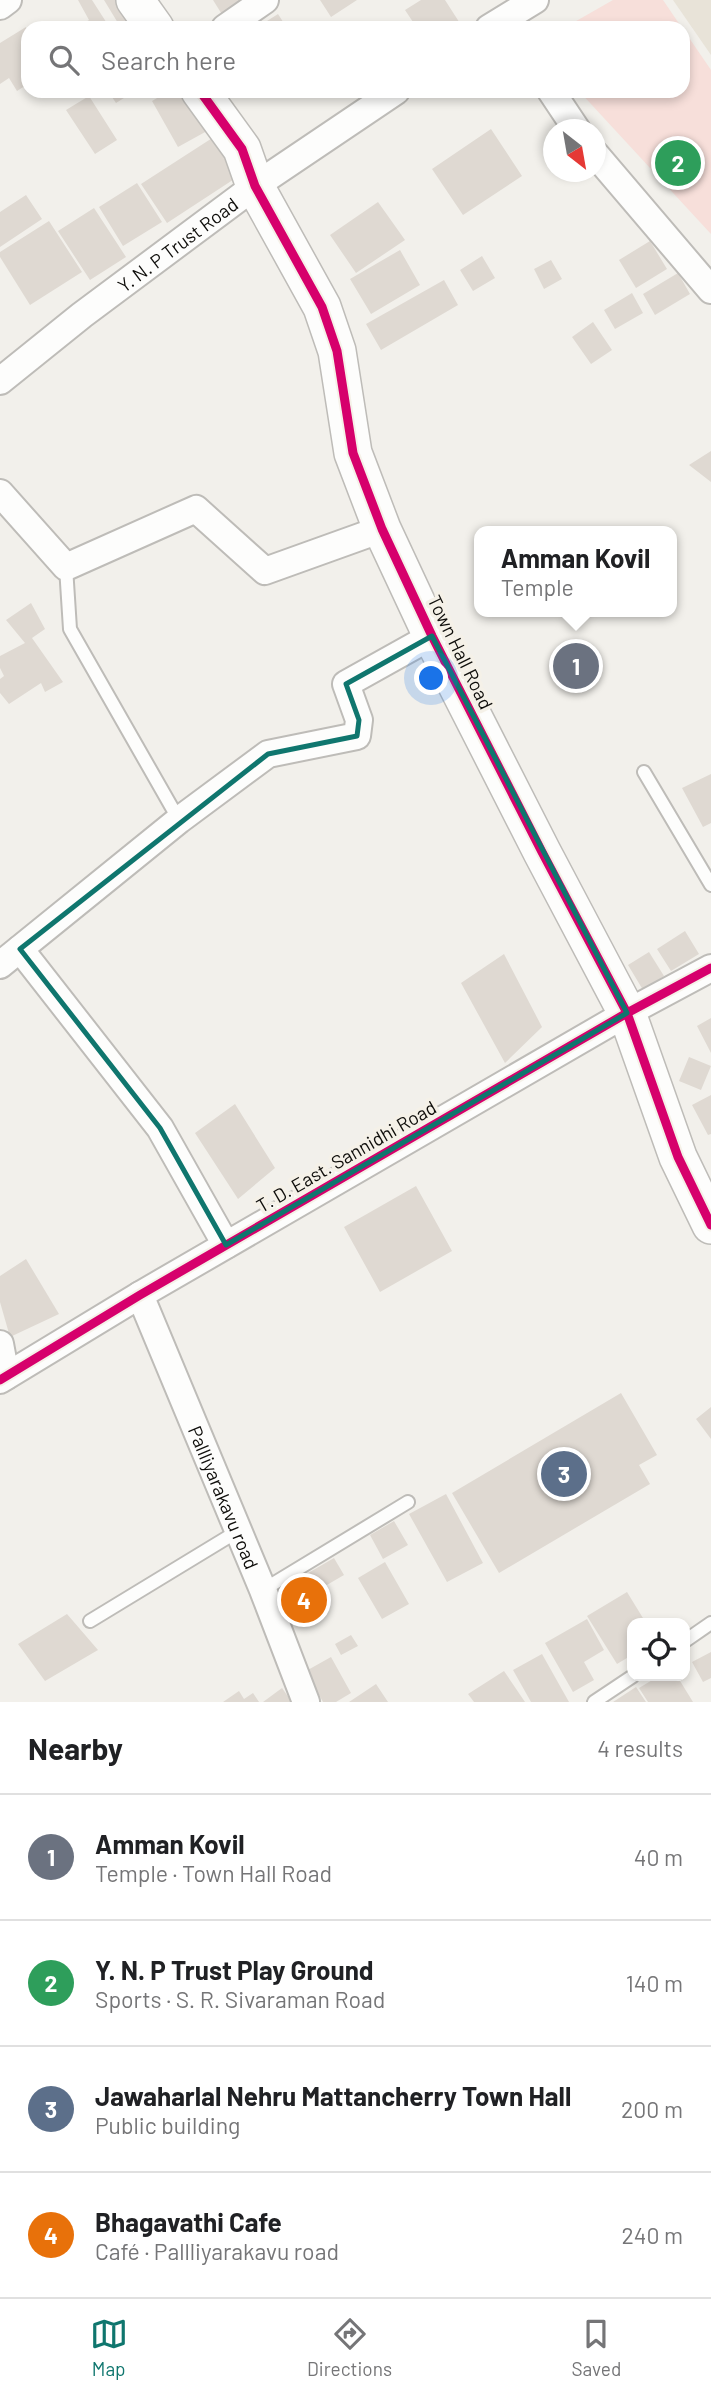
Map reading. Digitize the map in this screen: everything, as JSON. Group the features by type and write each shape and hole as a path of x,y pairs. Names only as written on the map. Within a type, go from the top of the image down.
{"street":[{"path":"0,6 8,0"},
{"path":"135,0 150,21"},
{"path":"235,21 265,0"},
{"path":"497,19 535,0"},
{"name":"Town Hall Road","path":"205,98 242,149 255,186 322,307 337,351 353,453 382,529 432,636 627,1013 678,1157 711,1225"},
{"name":"Y. N. P Trust Road","path":"0,380 255,186 386,98"},
{"path":"556,98 570,119"},
{"path":"606,167 711,290"},
{"path":"0,493 66,567 196,509 265,571 382,529"},
{"path":"226,1245 160,1128 10,957 179,820 268,754 357,736 359,720 346,684 432,636"},
{"name":"T. D. East. Sannidhi Road","path":"3,1378 226,1245 627,1013 711,968"},
{"name":"Pallliyarakavu road","path":"140,1295 263,1590 306,1702"},
{"path":"0,1343 3,1378"}],"lane":[{"path":"66,567 69,629 179,820"},
{"path":"644,772 711,885"},
{"path":"263,1590 408,1502"},
{"path":"90,1621 238,1531"},
{"path":"690,1638 711,1623"},
{"path":"594,1702 627,1680"}],"highlighted area":[{"path":"432,636 627,1013 226,1245 160,1128 20,949 268,754 357,736 359,720 346,684"}],"shaded area":[{"path":"613,0 663,0 677,21 576,21"},
{"path":"673,0 711,0 711,55 690,21"},
{"path":"690,39 711,70 711,234 585,98 690,98"}],"building":[{"path":"78,0 92,0 106,21 89,20"},
{"path":"104,0 128,0 141,21 117,21"},
{"path":"213,0 249,0 223,16"},
{"path":"320,0 357,0 331,17"},
{"path":"421,0 445,0 458,21 412,21 405,10"},
{"path":"278,14 282,21 267,21"},
{"path":"21,30 21,88 17,91 9,78 0,84 0,43"},
{"path":"90,98 117,140 95,154 66,110"},
{"path":"157,98 188,98 207,131 178,147 152,101"},
{"path":"491,129 522,176 463,215 432,169"},
{"path":"220,133 245,172 167,223 141,184"},
{"path":"137,183 162,222 123,246 99,207"},
{"path":"26,195 42,219 0,247 0,212"},
{"path":"378,202 405,240 356,273 330,235"},
{"path":"94,208 126,257 90,280 58,231"},
{"path":"49,221 82,272 30,305 0,257 0,252"},
{"path":"650,241 667,269 636,288 619,260"},
{"path":"400,250 420,285 371,314 350,279"},
{"path":"482,256 495,278 473,291 460,270"},
{"path":"551,260 562,279 544,289 534,269"},
{"path":"678,273 690,294 655,315 643,294"},
{"path":"444,280 458,305 381,350 366,324"},
{"path":"632,293 643,313 615,329 604,310"},
{"path":"593,322 612,350 591,364 572,337"},
{"path":"711,451 711,482 689,465"},
{"path":"31,603 45,629 32,638 63,682 45,692 41,683 9,704 0,693 0,679 4,676 0,668 0,656 25,643 6,620"},
{"path":"711,774 711,823 703,827 682,788"},
{"path":"685,931 699,954 671,971 657,949"},
{"path":"649,952 664,976 643,990 628,965"},
{"path":"504,954 542,1027 505,1063 461,983"},
{"path":"711,1018 711,1053 697,1026"},
{"path":"689,1057 711,1066 701,1090 679,1081"},
{"path":"711,1095 711,1134 708,1135 692,1105"},
{"path":"235,1104 275,1168 238,1199 195,1133"},
{"path":"416,1186 452,1251 380,1292 344,1227"},
{"path":"26,1259 59,1314 10,1337 0,1302 0,1276"},
{"path":"621,1393 657,1455 639,1465 650,1484 499,1573 452,1493"},
{"path":"711,1407 711,1439 696,1419"},
{"path":"446,1494 483,1563 447,1582 409,1514"},
{"path":"394,1521 408,1545 383,1559 370,1535"},
{"path":"334,1558 344,1575 282,1611 272,1594"},
{"path":"385,1562 409,1604 382,1619 358,1578"},
{"path":"627,1592 643,1618 627,1618 627,1658 617,1664 587,1616"},
{"path":"67,1614 98,1650 45,1681 18,1644"},
{"path":"587,1619 604,1650 584,1662 594,1680 573,1692 545,1643"},
{"path":"351,1635 358,1646 341,1655 335,1644"},
{"path":"711,1652 711,1678 703,1682 692,1662"},
{"path":"542,1654 569,1702 531,1702 513,1670"},
{"path":"331,1657 351,1693 336,1702 323,1702 306,1671"},
{"path":"504,1671 525,1702 474,1702 468,1694"},
{"path":"651,1681 680,1681 693,1702 648,1702 639,1688"},
{"path":"376,1684 388,1702 349,1702"},
{"path":"636,1687 646,1702 613,1702"},
{"path":"282,1688 292,1702 263,1702"},
{"path":"239,1691 244,1699 253,1693 259,1702 223,1702"}],"cycle path":[{"path":"205,98 242,149 255,186 322,307 337,351 353,453 382,529 432,636 627,1013 678,1157 711,1225"},
{"path":"0,1380 140,1295 627,1013 711,968"}],"place":[{"name":"Y. N. P Trust Play Ground","path":"678,163"},
{"name":"Amman Kovil","path":"576,666"},
{"name":"Jawaharlal Nehru Mattancherry Town Hall","path":"564,1474"},
{"name":"Bhagavathi Cafe","path":"304,1600"}]}
